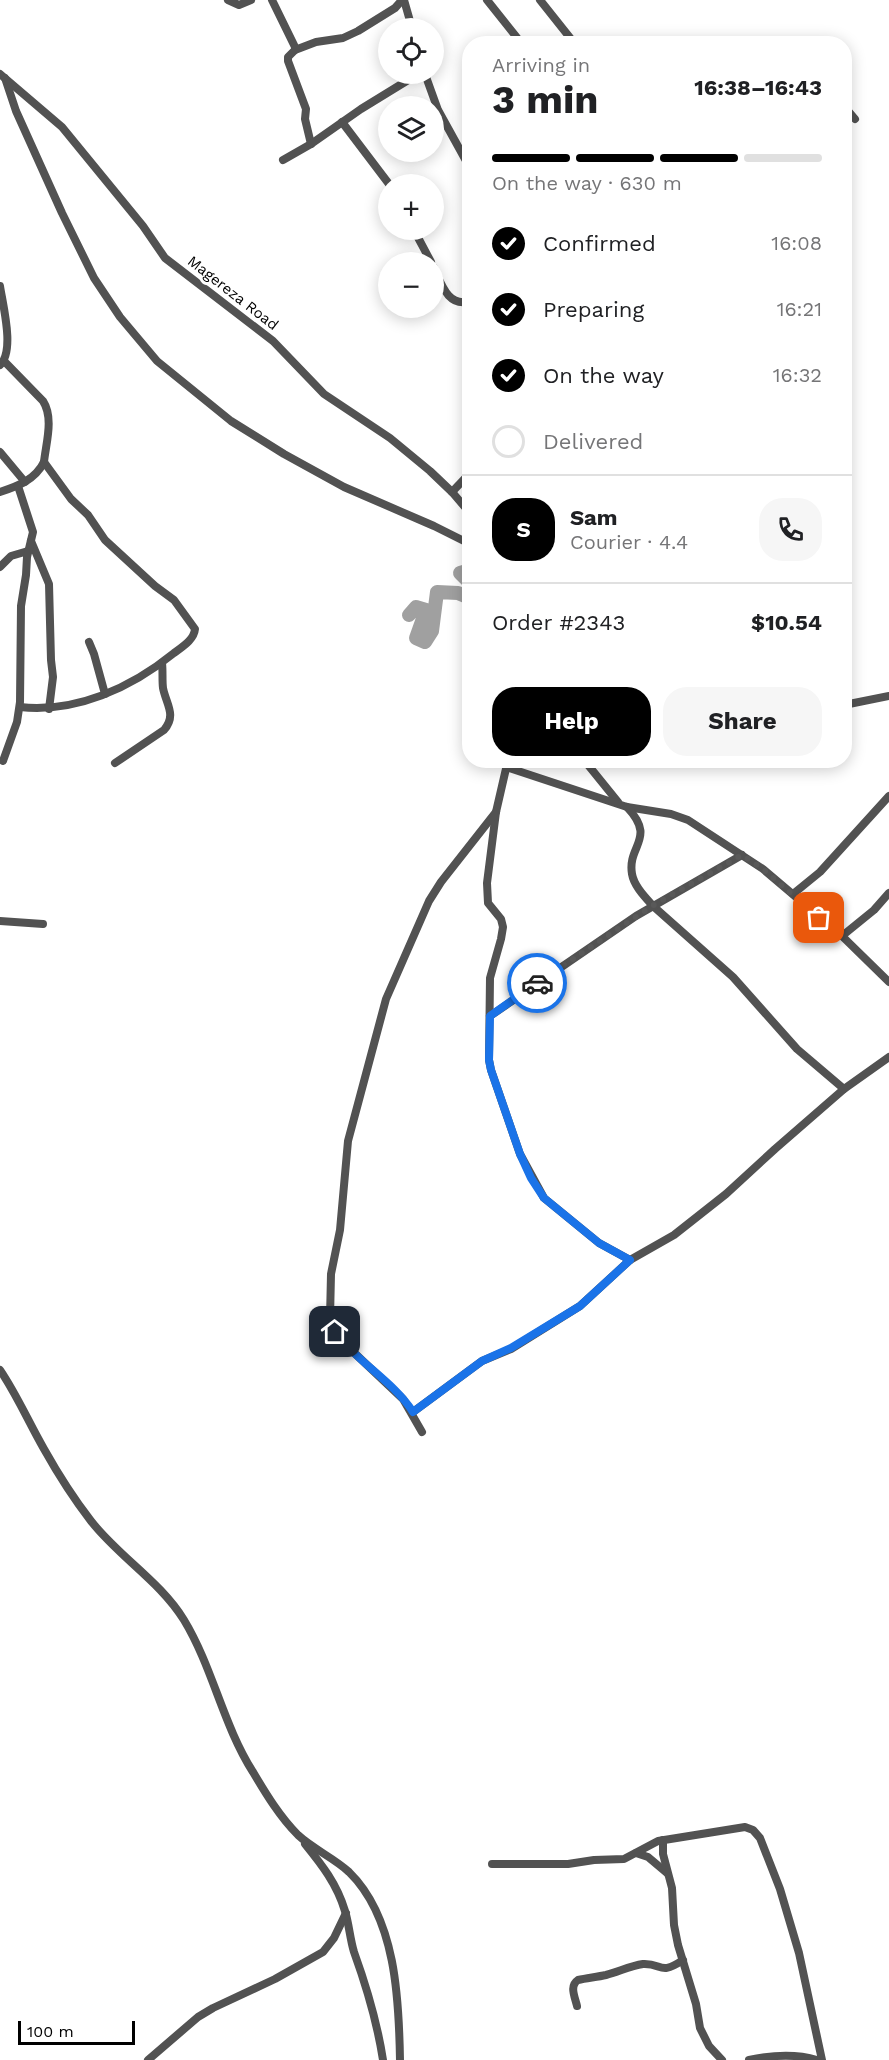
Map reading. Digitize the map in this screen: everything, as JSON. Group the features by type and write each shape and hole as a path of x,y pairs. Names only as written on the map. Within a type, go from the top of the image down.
{"street":[{"path":"228,0 239,5 251,0"},
{"path":"272,0 295,50"},
{"path":"311,144 305,119 305,103 288,57 295,50 316,42 333,41 351,35 395,8 403,0 409,18"},
{"path":"487,0 516,36"},
{"path":"540,0 569,36"},
{"path":"3,76 16,111 94,278 120,317 157,361 231,421 284,454 344,488 462,540"},
{"name":"Magereza Road","path":"3,76 62,127 143,226 165,258 273,341 324,394 390,438 452,492 462,504"},
{"path":"283,160 402,84"},
{"path":"429,84 438,110 462,154"},
{"path":"852,115 855,119"},
{"path":"342,122 381,174"},
{"path":"0,286 7,345 2,363 48,409 49,417 44,462 40,469 22,484 0,492"},
{"path":"444,287 450,298 462,302"},
{"path":"0,452 22,484 33,532 28,551 21,606 20,707 3,761"},
{"path":"20,707 49,709 105,694 162,663 195,634 195,629 174,600 155,586 105,540 88,515 71,499 44,462"},
{"path":"452,492 462,481"},
{"path":"31,541 48,578 50,591 50,641 53,671 49,709"},
{"path":"0,567 11,556 28,551"},
{"path":"89,642 105,694"},
{"path":"115,763 164,730 170,722 171,711 163,687 162,663"},
{"path":"852,703 889,696"},
{"path":"506,768 496,812 488,870 489,905 502,922 502,932 490,978 489,1060 491,1070 520,1154 531,1178 544,1198 599,1243 630,1260"},
{"path":"518,768 623,805 671,814 688,820 763,869 842,936 889,982"},
{"path":"591,768 637,818 641,830 640,842 632,867 633,877 652,906 733,977 797,1049 844,1089"},
{"path":"794,894 820,872 889,796"},
{"path":"422,1432 413,1412 403,1399 346,1346 335,1332 332,1324 332,1274 340,1230 348,1141 386,999 429,901 441,882 496,812"},
{"path":"490,1016 652,906 742,855"},
{"path":"842,936 874,910 889,893"},
{"path":"0,921 43,924"},
{"path":"413,1412 482,1361 511,1348 580,1306 630,1260 668,1239 726,1194 844,1089 889,1057"},
{"path":"0,1370 44,1450 91,1521 121,1554 153,1581 179,1612 202,1654 251,1770 283,1818 331,1876 341,1898 354,1949 367,1984 383,2060"},
{"path":"492,1864 568,1864 624,1859 652,1843 663,1840 745,1827 753,1830 760,1838 780,1889 799,1953 822,2060"},
{"path":"299,1836 350,1873 364,1890 375,1911 386,1938 392,1964 398,2003 400,2060"},
{"path":"663,1840 663,1854 672,1888 675,1934 696,2004 700,2028 709,2046 722,2060"},
{"path":"636,1853 648,1857 668,1873"},
{"path":"148,2060 198,2017 275,1979 323,1952 334,1938 346,1913"},
{"path":"577,2006 572,1989 574,1982 578,1980 646,1964 669,1969 683,1960"},
{"path":"749,2060 780,2055 817,2060"}],"waterway":[{"path":"462,572 460,573 462,575"},
{"path":"409,615 416,607 426,610 416,638 425,642 432,631 437,592 462,595"}],"way so far":[{"path":"537,983 652,906 742,855 794,894 819,918"}],"route":[{"path":"335,1332 346,1346 403,1399 413,1412 482,1361 511,1348 580,1306 630,1260 599,1243 544,1198 531,1178 520,1154 491,1070 489,1060 490,1016 537,983"}]}
